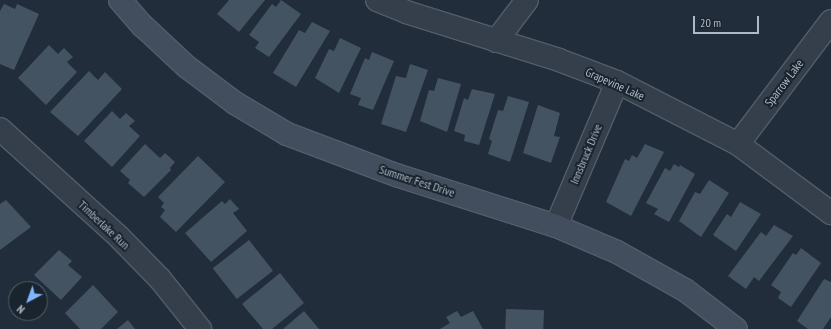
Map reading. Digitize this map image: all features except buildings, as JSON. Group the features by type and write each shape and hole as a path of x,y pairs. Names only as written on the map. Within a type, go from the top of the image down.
{"street":[{"name":"Summer Fest Drive","path":"120,0 143,26 187,67 235,104 286,134 396,175 556,226 617,252 685,290 736,329"},
{"name":"Grapevine Lake","path":"377,0 496,41 559,60 617,82 738,144 831,213"},
{"path":"496,41 527,0"},
{"name":"Sparrow Lake","path":"738,144 831,21"},
{"name":"Innsbruck Drive","path":"556,226 617,82"},
{"name":"Timberlake Run","path":"0,129 119,237 160,279 200,329"}]}
